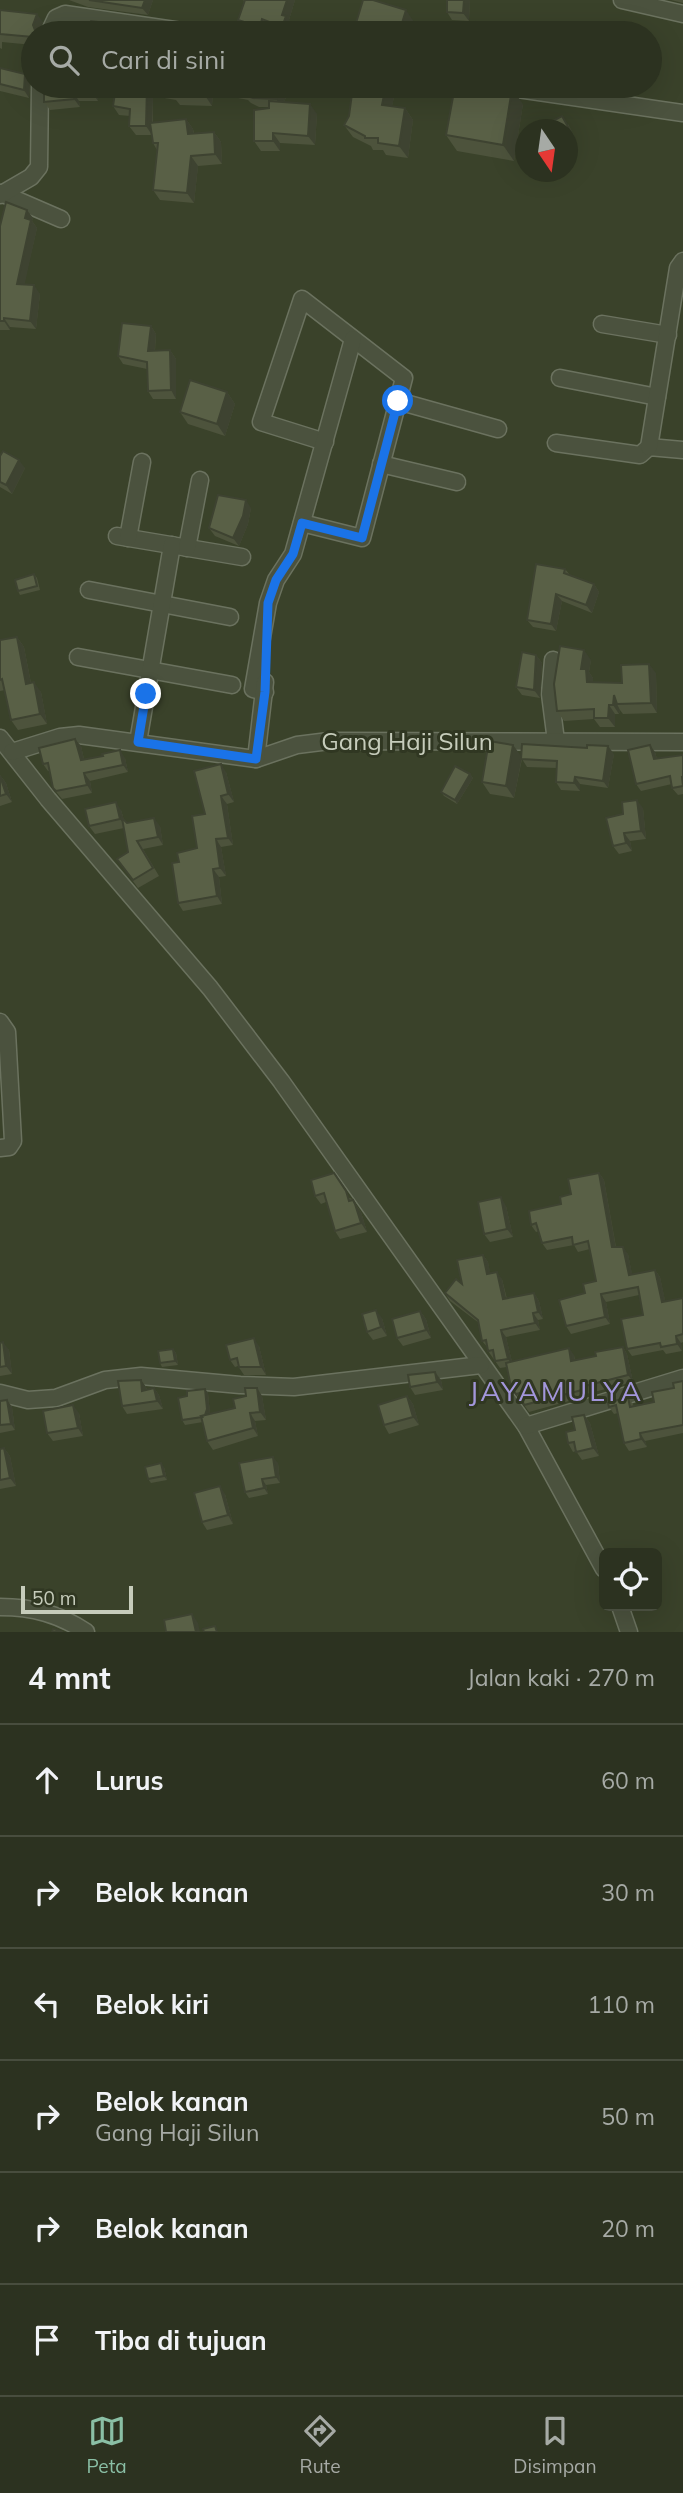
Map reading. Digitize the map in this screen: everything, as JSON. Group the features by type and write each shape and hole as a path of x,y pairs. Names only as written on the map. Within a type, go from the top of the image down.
{"street":[{"path":"622,0 655,4 683,15"},
{"path":"55,21 65,14 113,21"},
{"path":"1,194 31,177 39,167 40,98"},
{"path":"575,98 683,113"},
{"path":"1,194 61,219"},
{"path":"556,443 640,455 649,447 678,268 683,261"},
{"path":"302,523 362,538 404,378 302,299 261,422 325,442"},
{"path":"601,324 668,335"},
{"path":"256,759 265,692 268,603 276,580 293,554 354,339"},
{"path":"560,378 657,397"},
{"path":"398,401 498,429"},
{"path":"649,447 683,450"},
{"path":"142,462 123,537 242,557"},
{"path":"381,464 457,482"},
{"path":"138,742 162,605 200,481"},
{"path":"89,590 229,617"},
{"path":"78,657 232,685"},
{"path":"553,660 550,694 556,741"},
{"name":"Gang Haji Silun","path":"12,752 69,736 138,742 256,759 297,745 329,741 683,742"},
{"path":"0,738 48,799 209,988 281,1080 526,1426 599,1560"},
{"path":"0,1022 7,1032 5,1084 13,1141 9,1147 0,1148"},
{"path":"0,1394 29,1400 56,1398 105,1380 141,1376 294,1387 481,1365"},
{"path":"526,1426 683,1378"},
{"path":"0,1607 19,1607 55,1614 86,1632"},
{"path":"622,1611 629,1632"}],"building":[{"path":"89,0 145,0 142,8"},
{"path":"245,0 287,0 282,15 286,16 284,21 238,20"},
{"path":"363,0 373,0 406,10 403,21 357,21"},
{"path":"447,0 464,0 463,13 447,12"},
{"path":"0,10 37,14 34,21 21,21 21,36 0,34"},
{"path":"0,68 21,73 21,89 0,84"},
{"path":"44,98 74,99 44,102"},
{"path":"114,98 147,98 146,126 129,126 130,109 113,106"},
{"path":"351,98 383,98 382,105 405,108 399,146 378,143 378,138 365,138 344,125 349,116"},
{"path":"453,98 511,98 503,145 446,135"},
{"path":"269,101 310,104 308,136 273,133 273,141 254,141 254,110 269,108"},
{"path":"186,119 188,134 214,132 215,154 191,156 187,193 153,190 158,143 153,143 150,123"},
{"path":"6,202 27,210 25,218 31,220 17,284 34,285 30,321 4,318 4,321 0,321 0,226"},
{"path":"122,323 151,326 148,351 170,350 171,390 148,391 147,362 118,356"},
{"path":"190,380 227,392 217,424 180,412"},
{"path":"3,451 19,460 6,485 0,482 0,456"},
{"path":"218,495 246,500 243,516 233,538 209,528"},
{"path":"536,564 565,569 564,573 594,584 586,605 556,594 551,624 527,620"},
{"path":"34,574 37,586 18,591 15,580"},
{"path":"17,637 26,684 34,682 40,714 11,720 2,679 0,680 0,640"},
{"path":"560,646 584,650 581,669 586,669 587,682 622,683 621,665 649,664 651,703 617,704 614,695 613,705 609,705 608,718 594,718 594,709 557,711 554,684"},
{"path":"522,652 536,655 534,690 516,687"},
{"path":"75,739 81,760 120,750 123,765 84,773 87,785 56,791 48,763 43,764 39,748"},
{"path":"489,741 513,745 506,786 482,782"},
{"path":"522,744 587,748 587,745 608,746 603,781 575,777 574,783 556,782 557,761 521,759"},
{"path":"650,745 654,759 683,755 683,786 672,788 670,776 636,784 628,750"},
{"path":"221,764 228,794 221,796 228,838 216,839 220,868 213,869 217,896 178,903 172,863 179,862 177,853 197,848 192,816 205,814 194,771"},
{"path":"455,766 470,774 455,800 441,792"},
{"path":"0,776 6,794 0,796"},
{"path":"637,800 641,831 624,833 626,843 613,846 606,818 623,814 622,802"},
{"path":"116,802 120,819 89,826 85,809"},
{"path":"122,818 127,823 154,818 158,837 137,841 153,868 133,880 117,859 128,852"},
{"path":"334,1173 349,1201 353,1200 361,1223 335,1231 324,1193 315,1196 311,1180"},
{"path":"599,1173 612,1247 623,1247 629,1275 655,1270 662,1302 683,1298 683,1334 676,1336 677,1344 661,1347 660,1343 627,1349 621,1319 643,1315 638,1287 601,1294 605,1317 566,1326 559,1300 585,1293 583,1284 596,1281 588,1241 573,1245 572,1237 542,1243 536,1223 531,1225 529,1211 561,1204 560,1197 571,1194 568,1179"},
{"path":"501,1197 507,1229 484,1234 478,1202"},
{"path":"483,1255 487,1274 497,1272 503,1299 534,1293 538,1312 533,1313 535,1323 501,1330 508,1359 495,1361 493,1350 488,1351 486,1340 482,1341 478,1320 445,1293 456,1279 462,1284 457,1260"},
{"path":"376,1310 381,1327 367,1332 362,1314"},
{"path":"420,1311 426,1330 397,1338 392,1319"},
{"path":"254,1338 261,1367 239,1367 237,1358 230,1360 226,1345"},
{"path":"3,1342 6,1366 0,1367 0,1343"},
{"path":"623,1347 628,1375 524,1405 520,1393 516,1394 511,1387 506,1363 569,1348 571,1361 596,1356 595,1352"},
{"path":"173,1349 175,1361 160,1363 158,1351"},
{"path":"435,1372 437,1382 410,1387 408,1375"},
{"path":"141,1380 142,1391 154,1388 157,1401 122,1406 118,1381"},
{"path":"683,1381 683,1425 640,1433 641,1439 624,1443 616,1405 609,1407 608,1403 628,1397 630,1407 654,1402 652,1392 674,1388 673,1383"},
{"path":"245,1388 257,1388 260,1412 250,1413 253,1428 207,1441 201,1416 235,1408 233,1399 246,1396"},
{"path":"205,1389 205,1415 182,1420 178,1398 187,1396 187,1391"},
{"path":"407,1396 413,1417 384,1425 378,1405"},
{"path":"7,1400 11,1424 0,1425 0,1401"},
{"path":"73,1405 78,1428 47,1433 43,1411"},
{"path":"584,1415 593,1448 576,1452 574,1442 568,1443 566,1432 575,1430 572,1417"},
{"path":"4,1448 10,1478 0,1480 0,1449"},
{"path":"273,1457 276,1477 262,1479 264,1488 245,1492 239,1463"},
{"path":"161,1463 164,1476 148,1479 145,1467"},
{"path":"220,1486 228,1515 202,1522 194,1493"},
{"path":"192,1614 196,1632 166,1632 164,1620"},
{"path":"215,1626 217,1632 204,1632 203,1629"}],"district":[{"name":"JAYAMULYA","path":"556,1391"}],"route":[{"path":"146,694 138,742 256,759 265,692 268,603 276,580 293,554 302,523 362,538 398,401"}]}
